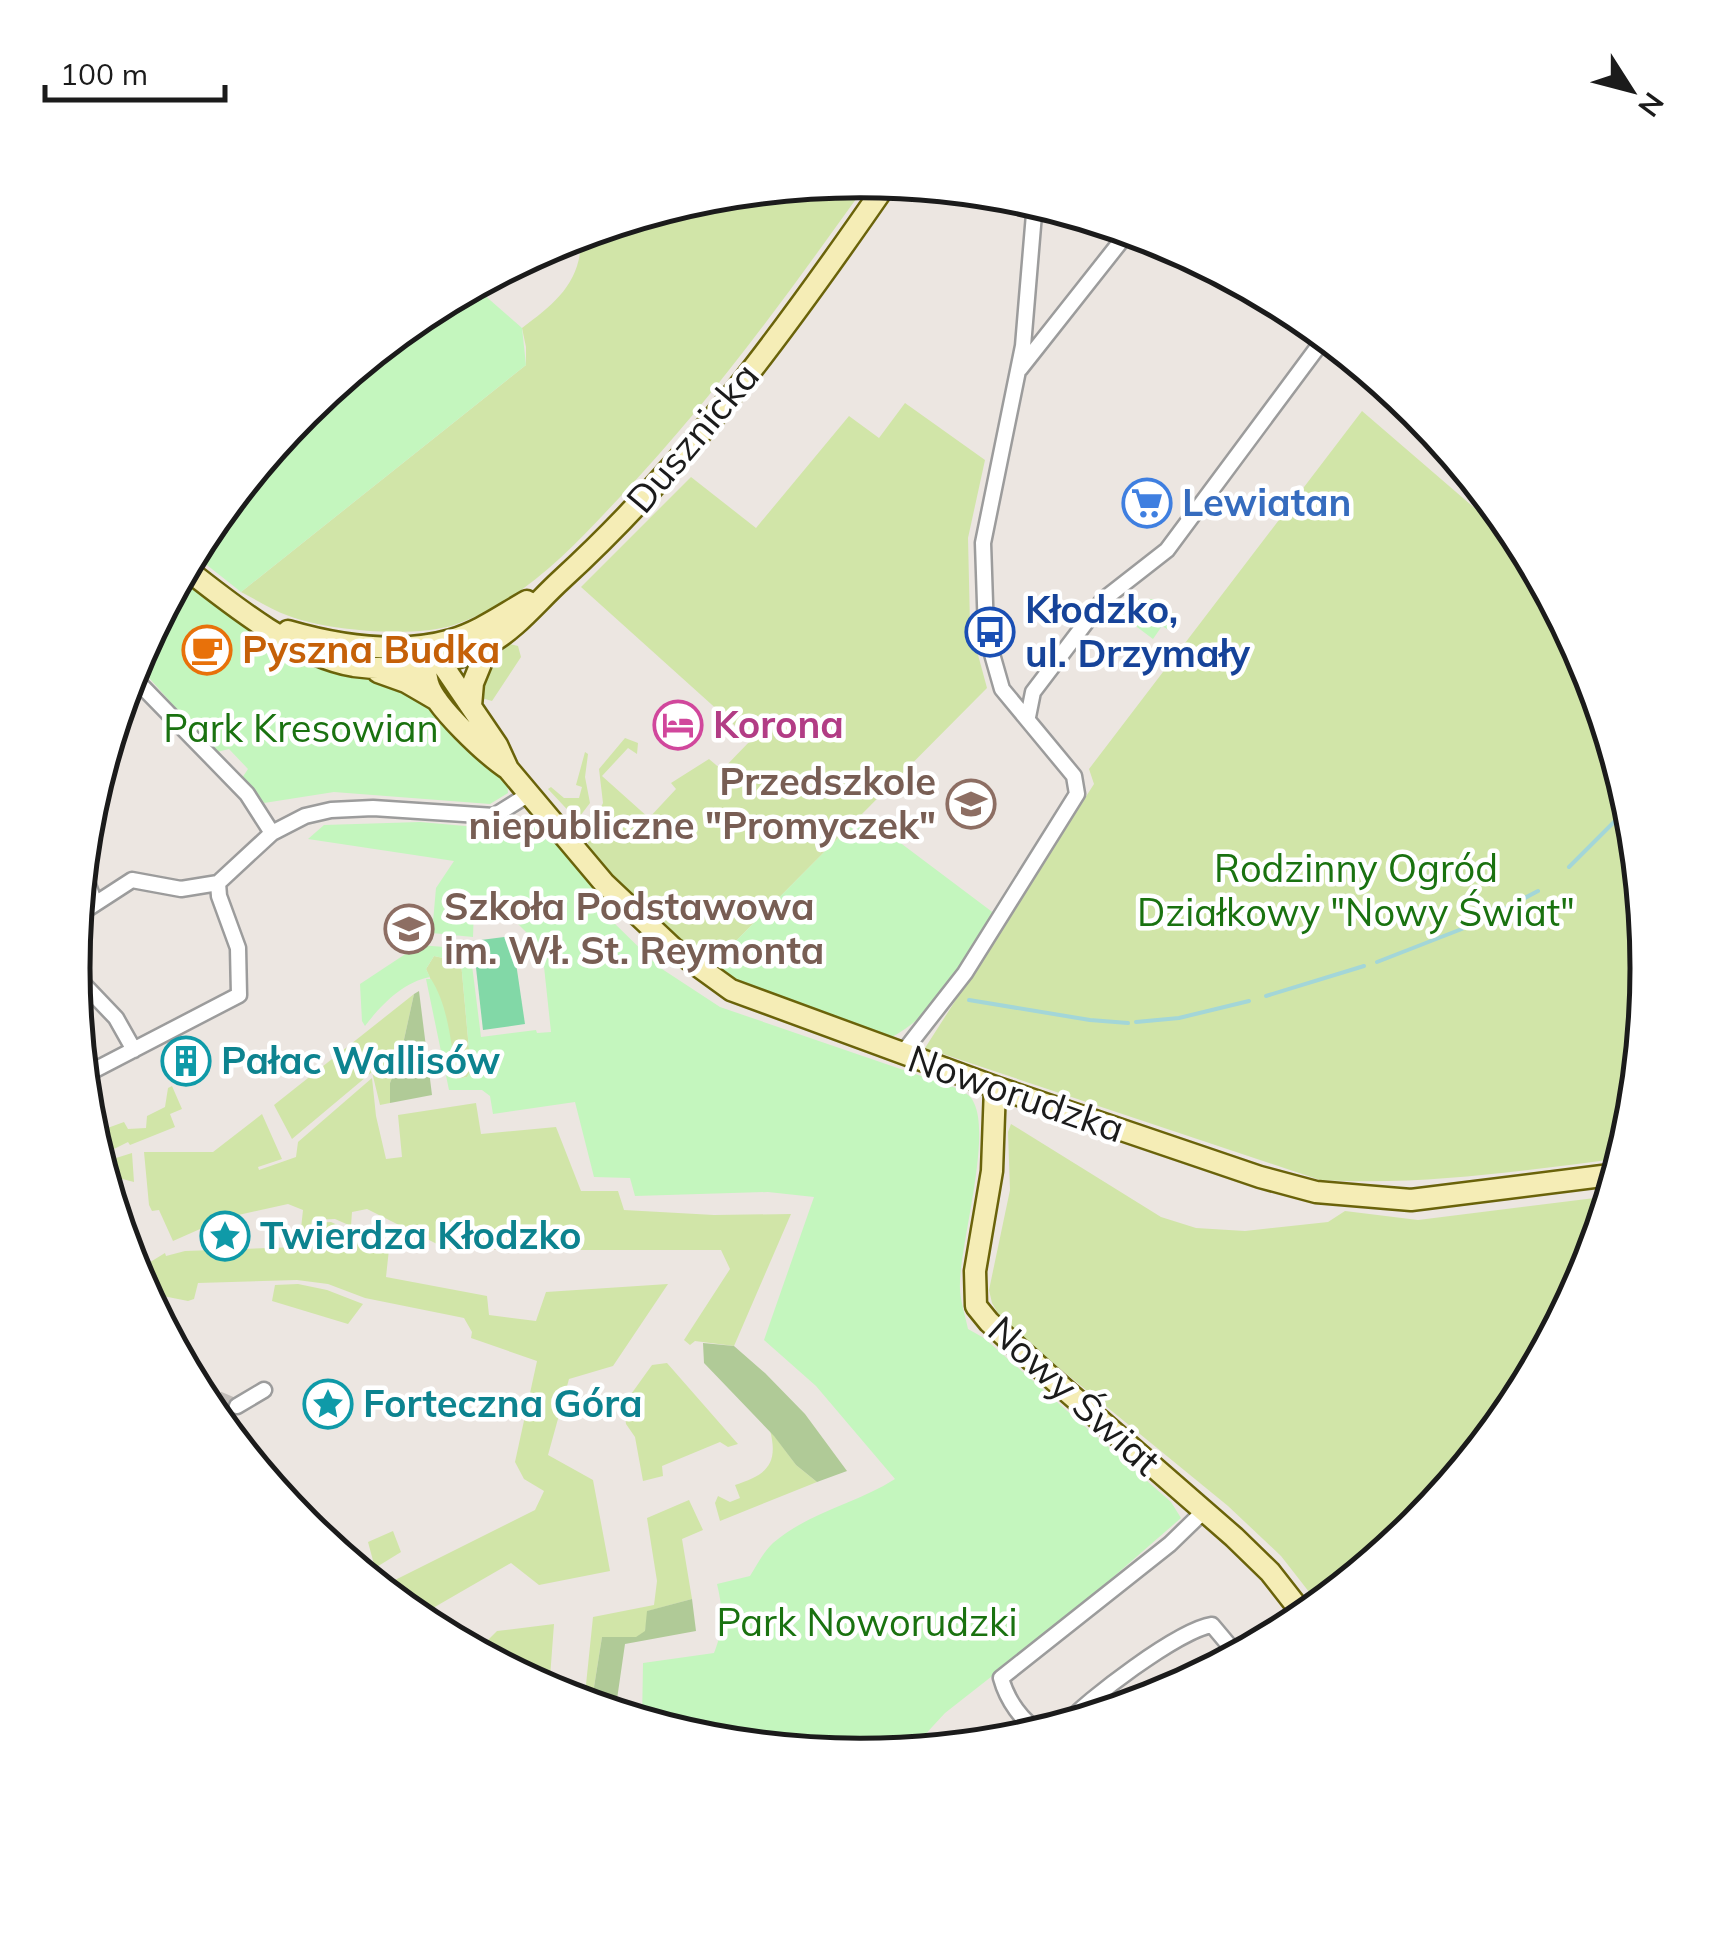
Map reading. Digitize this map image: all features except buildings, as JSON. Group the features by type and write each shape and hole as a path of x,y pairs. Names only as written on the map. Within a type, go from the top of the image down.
{"street":[{"name":"Dusznicka","path":"431,657 468,655 490,644 522,619 656,487 696,442 820,282 875,199"},
{"name":"Dusznicka","path":"820,282 853,250 892,199"},
{"path":"901,1055 965,974 1077,794 1074,776 1002,689 986,633 983,543 1023,346 1034,218"},
{"path":"1017,373 1119,243"},
{"path":"1028,718 1034,692 1103,600 1167,550 1317,348"},
{"path":"197,576 312,654 401,680 438,700"},
{"name":"Dusznicka","path":"431,657 557,584"},
{"path":"263,622 350,646 431,657"},
{"path":"470,706 472,683 490,644"},
{"path":"357,666 431,657"},
{"name":"Noworudzka","path":"431,657 428,686 486,754 508,769 619,899 706,974 731,990 995,1088 1316,1192 1412,1200 1603,1176"},
{"name":"Noworudzka","path":"431,657 498,744 508,769"},
{"path":"144,688 247,794 272,833"},
{"path":"1002,689 1034,692"},
{"path":"94,904 132,880 181,889 218,883 272,833 298,818 331,810 373,808 494,816 529,794"},
{"path":"97,1069 238,995 238,948 218,883"},
{"path":"91,992 116,1018 134,1050"},
{"name":"Nowy Świat","path":"995,1088 992,1172 973,1288 976,1306 1047,1374 1204,1510 1270,1572 1295,1604"},
{"path":"236,1406 264,1390"},
{"path":"1026,1721 1009,1700 1002,1678 1156,1556 1204,1510"},
{"path":"1094,1703 1152,1656 1198,1627 1212,1624 1229,1645"}],"green space":[{"path":"856,198 687,422 620,497 524,588 479,615 454,625 417,631 326,626 277,611 241,592 526,365 522,328 563,292 580,252 613,239 710,213"},
{"path":"485,296 522,328 526,365 241,592 205,564 281,460 352,389 432,328"},
{"path":"905,403 985,460 968,538 970,625 987,688 717,960 715,967 623,893 588,847 588,834 603,803 599,769 625,738 638,743 637,754 628,748 602,776 649,818 676,789 671,783 709,759 722,770 751,740 581,587 691,477 756,528 849,416 879,438"},
{"name":"Rodzinny Ogród Działkowy \"Nowy Świat\"","path":"1362,411 1484,516 1552,628 1590,721 1616,818 1631,968 1624,1069 1607,1160 1434,1179 1320,1180 925,1048 1094,784 1089,769"},
{"name":"Park Kresowian","path":"192,586 252,632 302,660 421,695 507,783 508,793 490,804 334,792 264,803 242,778 248,769 229,749 217,752 148,677"},
{"path":"1126,599 1155,599 1177,616 1167,629 1162,626 1153,639 1117,612"},
{"path":"510,644 518,646 521,657 492,701 478,697 488,663"},
{"path":"585,752 590,803 577,820 548,789 551,787 564,798 579,798 582,787 576,785"},
{"path":"862,814 995,914 936,1001 888,1039 742,985 715,967 717,960"},
{"name":"Park Noworudzki","path":"535,818 593,885 610,919 659,967 720,1007 956,1088 971,1098 979,1140 960,1283 968,1329 984,1338 1171,1502 1181,1518 1065,1619 945,1713 924,1736 860,1739 760,1732 642,1707 643,1663 714,1653 722,1619 717,1584 750,1576 770,1546 787,1532 895,1479 816,1386 764,1340 814,1197 768,1192 635,1196 630,1178 594,1177 575,1102 493,1114 490,1096 482,1090 449,1090 426,979 431,979 442,1002 457,1079 467,1077 471,1071 461,962 434,956 426,969 430,977 411,984 393,996 365,1026 360,984 419,945 470,949 481,1037 536,1030 551,1032 542,948 506,912 474,908 473,937 432,933 436,888 454,861 308,839 324,825 420,822 499,829"},
{"path":"512,936 525,1024 483,1030 473,941"},
{"path":"434,956 461,962 471,1071 467,1077 457,1079 443,1007 426,969"},
{"path":"419,991 432,1095 390,1103 390,1083 400,1058 414,994"},
{"path":"414,994 400,1058 390,1083 390,1103 380,1105 372,1072 292,1139 274,1105"},
{"path":"372,1078 386,1159 402,1157 398,1115 476,1103 481,1134 556,1127 581,1191 618,1191 624,1210 791,1214 734,1346 695,1341 690,1345 684,1340 730,1269 721,1250 449,1250 367,1209 352,1212 351,1226 335,1219 312,1220 307,1245 301,1247 309,1246 314,1223 331,1222 389,1249 386,1277 487,1296 489,1315 536,1321 546,1292 668,1284 613,1366 569,1379 548,1455 593,1480 610,1571 539,1585 511,1563 433,1610 392,1581 535,1510 544,1491 524,1479 515,1462 537,1361 471,1338 464,1318 365,1298 328,1284 297,1280 198,1283 194,1299 163,1296 149,1263 165,1253 166,1256 185,1251 299,1247 303,1210 288,1204 225,1218 173,1241 159,1210 152,1211 149,1205 144,1152 213,1152 262,1114 282,1159 258,1167 259,1170 296,1157 298,1142"},
{"path":"172,1086 182,1109 170,1114 175,1127 112,1150 107,1128 124,1122 128,1129 146,1128 147,1116 165,1107 168,1088"},
{"path":"1011,1124 1161,1217 1196,1228 1245,1231 1328,1222 1345,1211 1418,1220 1596,1198 1552,1309 1528,1354 1472,1438 1440,1477 1369,1548 1310,1594 1281,1556 1228,1506 1003,1322 989,1290 1010,1190"},
{"path":"132,1153 134,1182 119,1178 114,1159"},
{"path":"298,1284 363,1304 348,1324 272,1301 275,1285"},
{"path":"703,1343 734,1346 765,1373 805,1414 847,1471 817,1482 796,1465 774,1436 704,1363"},
{"path":"667,1363 738,1444 728,1447 720,1442 662,1466 663,1476 643,1481 624,1404 652,1365"},
{"path":"770,1430 796,1465 817,1482 720,1521 715,1503 718,1496 730,1502 740,1498 735,1485 768,1467 773,1452"},
{"path":"689,1500 703,1530 682,1539 692,1599 648,1611 645,1632 637,1637 602,1637 593,1691 586,1688 593,1617 654,1605 657,1581 647,1518"},
{"path":"393,1531 401,1552 376,1568 368,1542"},
{"path":"692,1599 696,1631 625,1644 617,1699 593,1691 602,1637 636,1637 645,1631 647,1611"},
{"path":"554,1624 550,1673 486,1642 497,1631"}],"waterway":[{"path":"1569,867 1617,821"},
{"path":"1481,921 1538,891"},
{"path":"1377,962 1472,925"},
{"path":"1266,996 1364,966"},
{"path":"969,1000 1128,1023"},
{"path":"1136,1022 1179,1018 1249,1001"}],"tunnel":[{"path":"222,1400 237,1406"}],"place":[{"name":"Lewiatan","path":"1147,503"},
{"name":"Kłodzko, ul. Drzymały","path":"990,632"},
{"name":"Pyszna Budka","path":"207,650"},
{"name":"Korona","path":"678,725"},
{"name":"Przedszkole niepubliczne \"Promyczek\"","path":"971,804"},
{"name":"Szkoła Podstawowa im. Wł. St. Reymonta","path":"409,929"},
{"name":"Pałac Wallisów","path":"186,1061"},
{"name":"Twierdza Kłodzko","path":"225,1236"},
{"name":"Forteczna Góra","path":"328,1404"}]}
